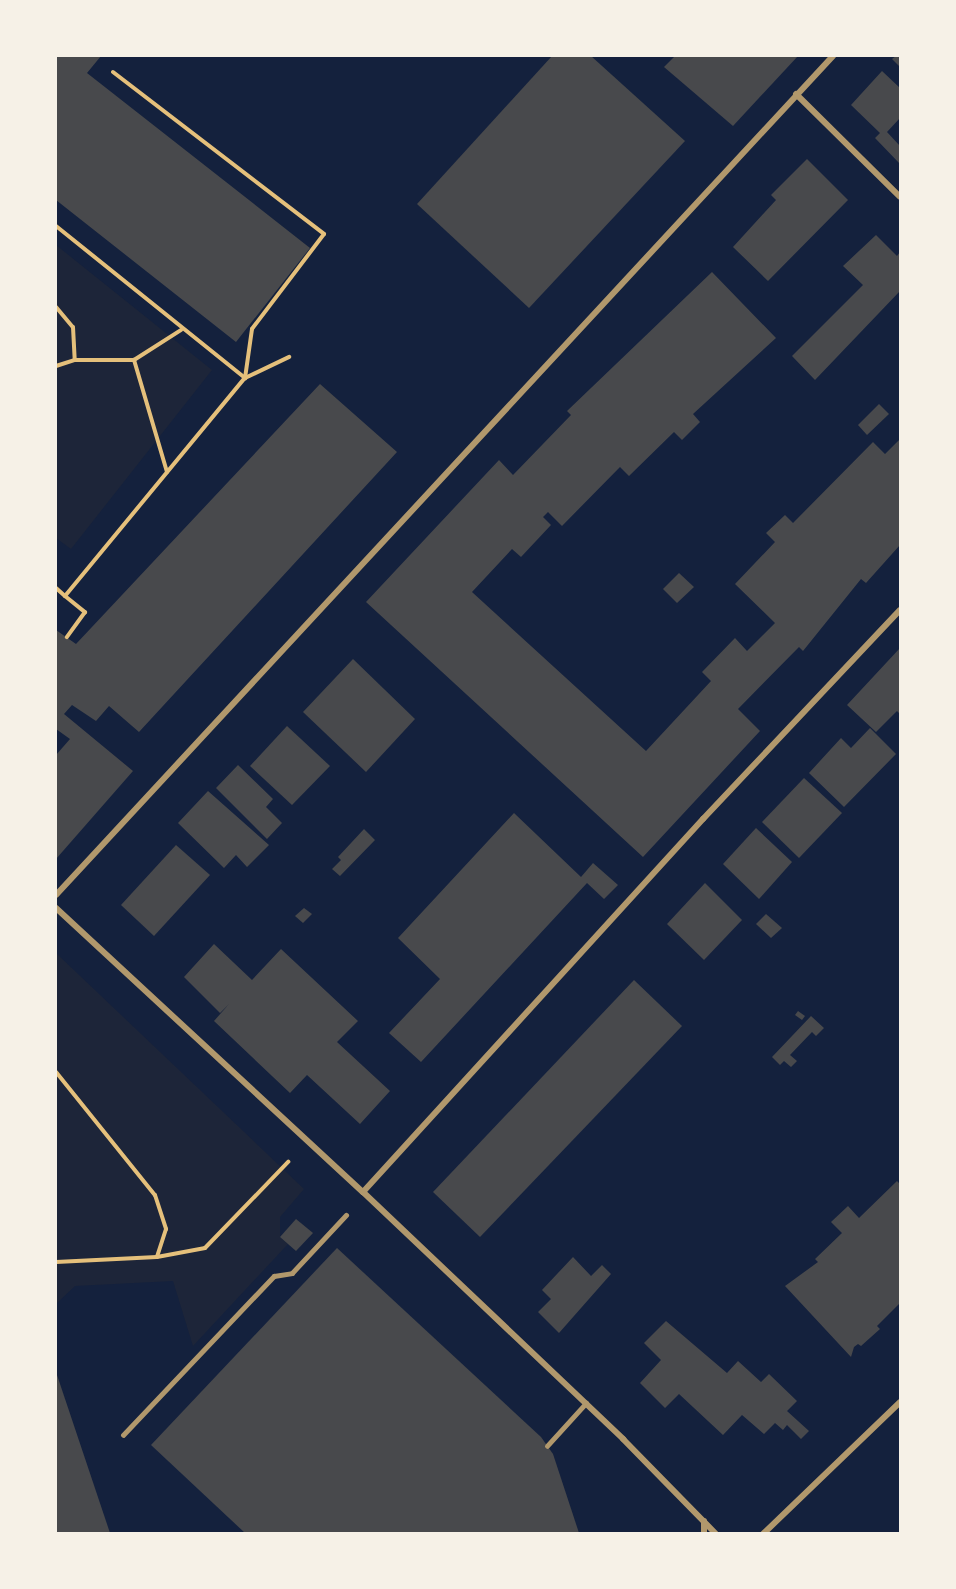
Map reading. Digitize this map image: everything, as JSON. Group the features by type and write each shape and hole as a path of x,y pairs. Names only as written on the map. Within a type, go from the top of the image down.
{"street":[{"path":"56,895 833,56"},
{"path":"796,94 900,197"},
{"path":"363,1192 703,819 900,610"},
{"path":"56,908 363,1192 586,1403 716,1533"},
{"path":"763,1533 900,1402"},
{"path":"704,1521 704,1533"}],"lane":[{"path":"123,1435 274,1276 292,1273 346,1215"},
{"path":"547,1446 586,1403"}],"path":[{"path":"113,72 326,235 252,329 245,378"},
{"path":"56,226 181,330 245,378"},
{"path":"56,307 73,327 75,360"},
{"path":"56,366 75,360 134,360 181,330"},
{"path":"65,596 245,378 289,357"},
{"path":"134,360 167,473"},
{"path":"56,588 85,612 67,637"},
{"path":"56,1072 155,1195 166,1229 157,1257"},
{"path":"56,1262 157,1257 205,1248 288,1162"}],"shaded area":[{"path":"56,245 212,370 71,549 56,538"},
{"path":"56,953 304,1189 280,1217 280,1237 288,1244 193,1346 173,1281 75,1286 56,1304"}],"building":[{"path":"56,56 101,56 87,73 310,248 236,342 56,200"},
{"path":"552,56 591,56 685,141 529,308 417,204"},
{"path":"675,56 798,56 733,126 664,67"},
{"path":"900,56 900,67 892,59"},
{"path":"882,71 900,88 900,118 887,132 900,146 900,164 875,138 880,133 851,105"},
{"path":"807,159 848,200 768,281 733,247 776,200 771,195"},
{"path":"876,235 897,256 900,252 900,291 815,380 792,356 863,285 843,266"},
{"path":"712,272 776,338 693,414 700,422 682,440 674,432 629,476 620,467 562,526 548,512 543,517 551,525 521,557 512,549 472,592 646,751 711,681 702,672 735,638 747,651 775,623 735,584 775,542 766,533 785,515 793,523 873,442 885,454 900,439 900,545 866,583 861,579 803,651 799,647 738,709 760,731 643,857 366,602 499,460 513,475 571,415 567,411"},
{"path":"320,384 397,452 139,732 109,706 96,721 72,705 64,714 133,771 56,859 56,755 70,739 56,729 56,630 76,644"},
{"path":"879,404 889,414 867,435 858,425"},
{"path":"679,573 694,587 677,603 663,589"},
{"path":"900,648 900,714 897,711 876,732 847,705"},
{"path":"353,659 415,719 366,772 303,712"},
{"path":"287,726 330,766 292,805 250,766"},
{"path":"870,728 896,754 844,807 809,773 841,738 851,748"},
{"path":"238,765 273,799 266,807 282,823 267,839 216,788"},
{"path":"804,778 842,813 799,858 762,822"},
{"path":"208,791 269,845 247,867 236,855 224,868 178,823"},
{"path":"514,813 581,877 593,863 618,885 604,899 587,883 421,1062 389,1033 440,979 398,938"},
{"path":"756,828 792,862 759,899 723,864"},
{"path":"364,829 375,840 340,876 332,869 341,860 338,857"},
{"path":"176,845 210,875 154,936 121,905"},
{"path":"705,883 742,920 704,960 667,924"},
{"path":"304,908 312,914 303,923 295,916"},
{"path":"766,914 782,928 771,938 756,924"},
{"path":"214,944 252,980 281,949 358,1021 337,1042 390,1091 360,1124 307,1075 290,1093 214,1021 229,1004 220,1013 184,977"},
{"path":"634,980 682,1026 480,1237 433,1192"},
{"path":"798,1011 805,1016 802,1020 795,1015"},
{"path":"811,1016 824,1028 816,1036 812,1032 790,1055 797,1061 791,1067 784,1061 780,1065 772,1057"},
{"path":"897,1181 900,1184 900,1303 877,1326 880,1329 861,1346 858,1344 854,1347 851,1357 785,1286 818,1262 815,1259 842,1233 831,1222 848,1206 859,1218"},
{"path":"296,1219 313,1233 296,1251 280,1237"},
{"path":"337,1248 541,1437 553,1454 579,1533 245,1533 151,1445"},
{"path":"573,1257 591,1276 602,1265 611,1274 559,1333 538,1312 551,1299 542,1290"},
{"path":"666,1321 727,1373 738,1361 761,1382 769,1374 797,1401 787,1411 809,1431 801,1439 787,1425 783,1430 775,1423 764,1434 742,1415 723,1435 679,1394 665,1408 640,1383 661,1360 644,1343"},
{"path":"56,1372 110,1533 56,1533"}]}
